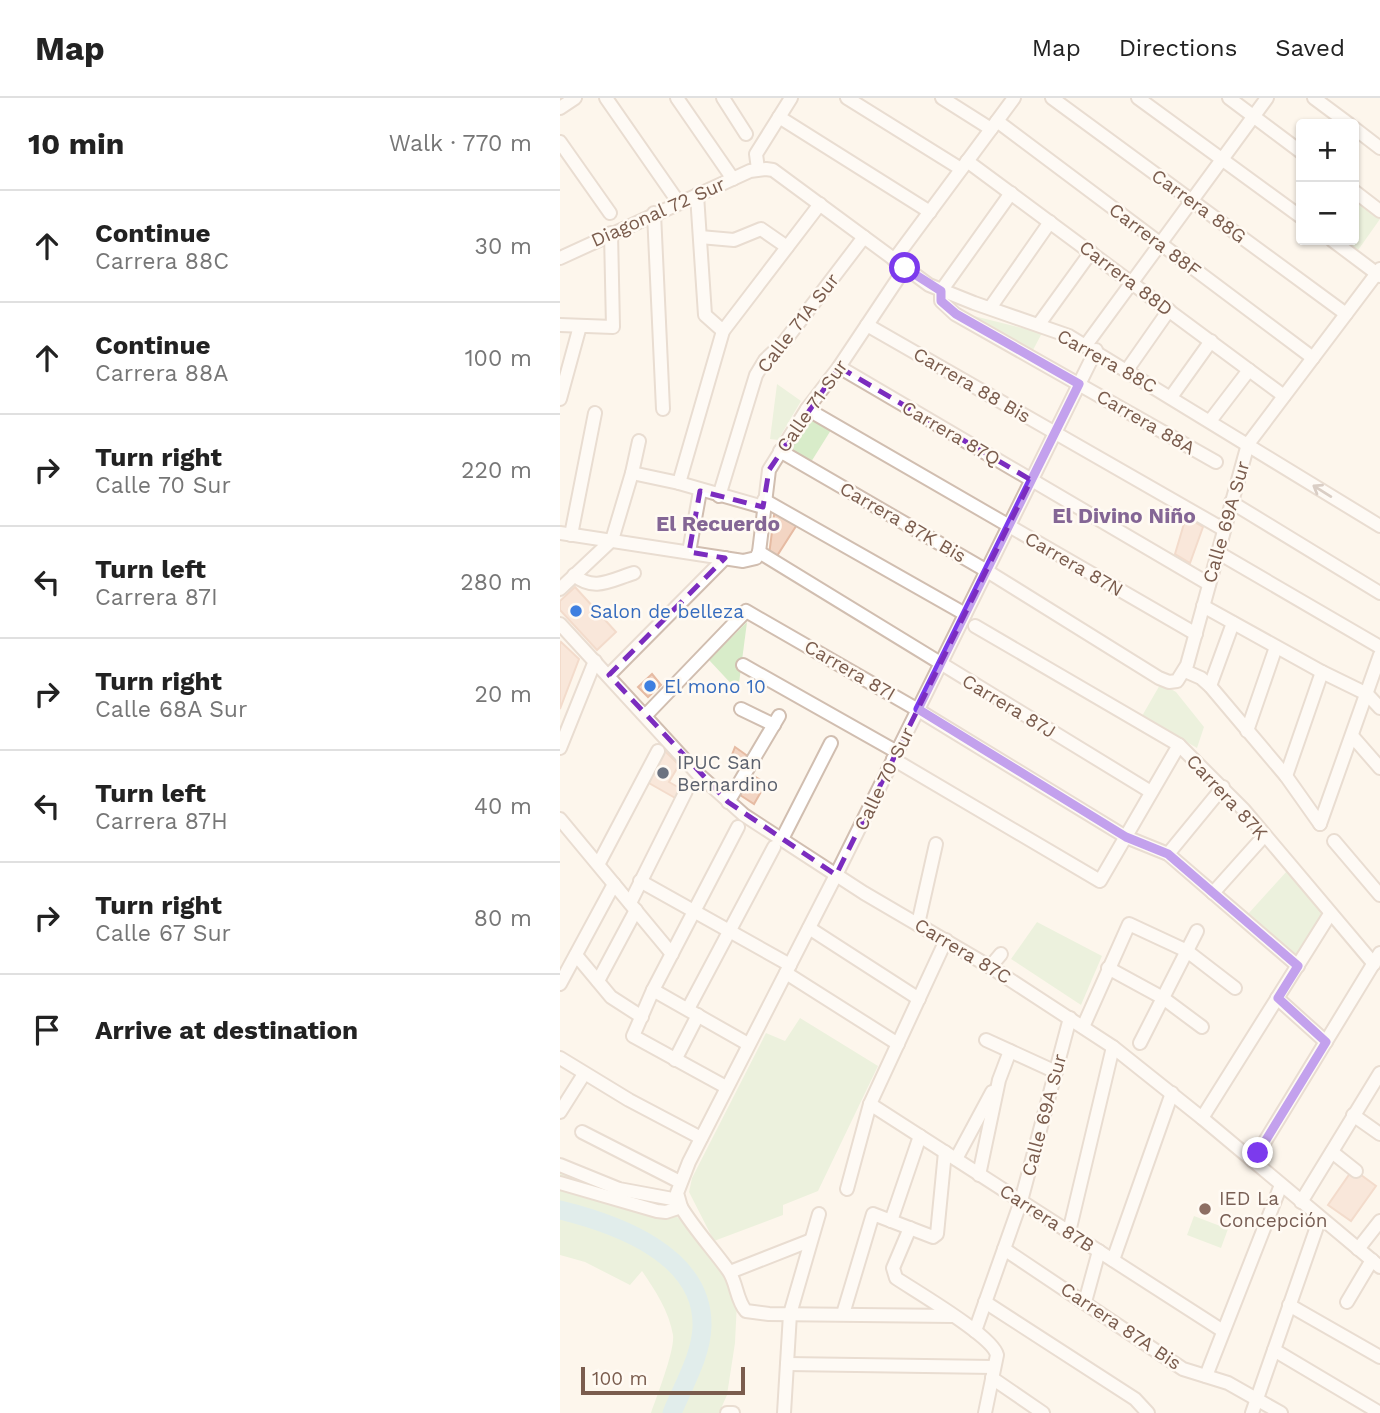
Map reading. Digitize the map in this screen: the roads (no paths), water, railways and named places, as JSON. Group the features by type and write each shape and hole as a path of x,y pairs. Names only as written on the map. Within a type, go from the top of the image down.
{"street":[{"path":"560,108 575,98"},
{"path":"606,98 679,203"},
{"path":"677,98 733,179"},
{"path":"758,169 756,154 791,98"},
{"name":"Carrera 88D","path":"847,98 1011,193 1284,396"},
{"name":"Carrera 88F","path":"942,98 994,125 1160,244 1312,358"},
{"name":"Calle 71 Sur","path":"758,555 769,470 807,409 867,325 930,212 1014,98"},
{"name":"Carrera 88G","path":"1052,98 1346,314"},
{"path":"1139,98 1296,213"},
{"path":"1229,98 1296,148"},
{"name":"Calle 70 Sur","path":"680,1204 680,1182 701,1138 987,571 1079,384 1091,348 1132,282 1267,98"},
{"path":"1314,98 1342,119"},
{"path":"725,99 746,134"},
{"path":"779,117 930,212"},
{"path":"1359,132 1380,148"},
{"path":"560,142 610,213"},
{"name":"Diagonal 72 Sur","path":"560,258 758,169"},
{"name":"Carrera 88C","path":"758,169 781,174 900,264 941,291 1039,324 1091,348 1380,526"},
{"path":"941,291 1011,193"},
{"path":"697,195 705,316 723,331"},
{"path":"1359,195 1380,211"},
{"path":"679,484 723,331 820,204"},
{"path":"654,214 663,409"},
{"path":"990,308 1050,222"},
{"path":"700,237 734,240 761,229 787,247"},
{"path":"560,325 613,327 611,233"},
{"name":"Calle 71A Sur","path":"719,496 756,375 765,360 784,342 864,237"},
{"path":"1339,245 1379,273"},
{"path":"1039,324 1091,252"},
{"name":"Calle 69A Sur","path":"1185,671 1248,444 1379,273"},
{"name":"Carrera 88A","path":"941,291 941,301 956,314 1216,462"},
{"path":"1127,370 1169,310"},
{"name":"Carrera 88 Bis","path":"867,325 1223,529"},
{"path":"560,399 580,326"},
{"path":"1171,397 1211,341"},
{"name":"Carrera 87Q","path":"839,367 1209,584"},
{"path":"1210,421 1250,370"},
{"name":"Carrera 87N","path":"807,409 1196,634"},
{"path":"595,413 566,534 743,561 758,555"},
{"path":"560,589 612,540 639,440"},
{"name":"Carrera 87K Bis","path":"780,451 987,571 1169,682 1177,681 1185,671"},
{"path":"632,473 719,496 764,503 965,614"},
{"path":"689,552 700,491"},
{"path":"1231,502 1380,593"},
{"path":"1217,552 1380,647"},
{"name":"Carrera 87J","path":"758,555 1152,792"},
{"path":"609,675 725,558"},
{"path":"574,575 588,584 599,584 634,573"},
{"path":"1203,606 1367,694 1380,708"},
{"name":"Carrera 87I","path":"646,715 746,611 918,709 1126,837 1168,854 1298,966"},
{"path":"1210,686 1233,623"},
{"name":"Carrera 87C","path":"560,624 697,773 778,843 836,874 946,940 1113,1047 1376,1264"},
{"name":"Carrera 87K","path":"975,626 1179,745 1223,787 1331,914 1377,959"},
{"path":"1247,731 1276,647"},
{"path":"1185,671 1201,678 1210,686 1286,776 1320,824 1380,655"},
{"path":"560,748 595,661"},
{"path":"743,665 1100,881 1179,745"},
{"path":"1286,776 1322,672"},
{"path":"728,802 776,720 741,709"},
{"path":"1353,737 1380,768"},
{"path":"675,1060 729,931 831,743"},
{"path":"599,863 658,751"},
{"path":"1168,854 1223,787"},
{"path":"598,981 633,906 640,881 687,791"},
{"path":"560,819 673,954"},
{"path":"726,1087 633,1036 653,990 738,827"},
{"path":"1213,893 1264,836"},
{"path":"1334,841 1380,895"},
{"path":"918,923 936,844"},
{"path":"640,881 729,931 898,1044"},
{"path":"560,984 614,884"},
{"path":"1202,1118 1331,914"},
{"path":"1083,1027 1129,924 1186,951 1235,988"},
{"path":"808,928 919,999"},
{"path":"1140,1043 1197,931"},
{"path":"847,1189 870,1104 946,940"},
{"path":"990,967 1001,954"},
{"path":"576,955 617,1002 642,1017"},
{"path":"1253,1161 1377,959"},
{"path":"1108,968 1163,998 1202,1027"},
{"path":"653,990 748,1044"},
{"path":"1278,998 1326,1042"},
{"name":"Calle 69A Sur","path":"975,1331 1021,1201 1070,1018"},
{"path":"986,1040 1056,1072"},
{"path":"1069,1232 1113,1047"},
{"path":"956,1159 999,1080 1010,1051"},
{"path":"560,1058 701,1138"},
{"path":"1301,1202 1380,1073"},
{"path":"560,1112 584,1074"},
{"path":"979,1175 999,1080"},
{"path":"1113,1261 1172,1093"},
{"name":"Carrera 87B","path":"870,1104 1223,1331"},
{"path":"1353,1115 1380,1133"},
{"path":"582,1132 680,1182"},
{"path":"891,1221 920,1136"},
{"path":"844,1314 873,1214 933,1237 939,1231 944,1152"},
{"path":"1332,1152 1356,1171"},
{"path":"560,1165 619,1189 680,1204 702,1239 730,1272 742,1307 751,1313 953,1316"},
{"path":"560,1184 657,1211 666,1212 680,1204"},
{"path":"1206,1376 1281,1185"},
{"path":"784,1413 790,1314 819,1214"},
{"path":"1251,1413 1320,1218"},
{"path":"1358,1249 1380,1221"},
{"path":"910,1228 893,1272 896,1278 975,1331 995,1348 995,1367 985,1413"},
{"path":"730,1272 809,1241"},
{"name":"Carrera 87A Bis","path":"1004,1249 1183,1369 1228,1383 1280,1413"},
{"path":"1085,1302 1099,1251"},
{"path":"1347,1302 1376,1264"},
{"path":"985,1303 1135,1399 1148,1413"},
{"path":"1289,1305 1380,1357"},
{"path":"1274,1350 1380,1413"},
{"path":"787,1364 995,1367 1043,1413"},
{"path":"727,1413 733,1413"}],"waterway":[{"path":"560,1210 631,1234 673,1262 689,1280 699,1302 701,1338 695,1360 672,1413"}],"place":[{"name":"Salon de belleza","path":"576,611"},
{"name":"El mono 10","path":"650,686"},
{"name":"IPUC San Bernardino","path":"663,773"},
{"name":"IED La Concepción","path":"1205,1209"}],"district":[{"name":"El Divino Niño","path":"1124,515"},
{"name":"El Recuerdo","path":"718,523"}]}
